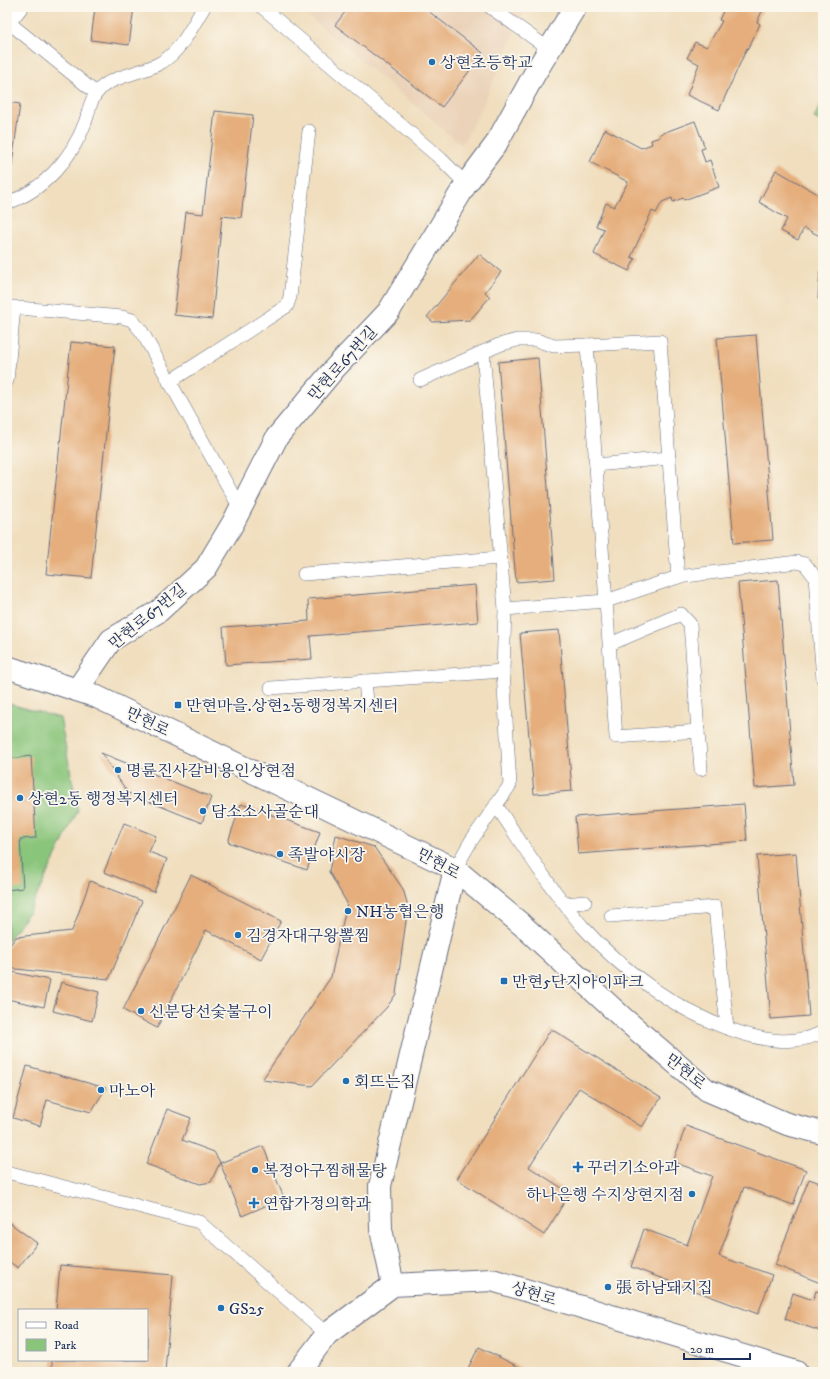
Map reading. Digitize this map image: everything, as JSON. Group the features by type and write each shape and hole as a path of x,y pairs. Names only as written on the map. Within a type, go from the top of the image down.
{"street":[{"name":"만현로67번길","path":"78,690 111,640 158,611 206,568 240,508 277,437 335,368 389,311 466,184 496,144 549,49 575,7"},
{"name":"만현로","path":"7,667 95,696 455,869 521,924 623,1018 707,1090 787,1124 823,1133"},
{"path":"298,1372 327,1334 393,1285 381,1229 380,1186 455,869"},
{"name":"상현로","path":"393,1285 492,1280 796,1372"}],"lane":[{"path":"22,7 8,22 96,93"},
{"path":"7,204 31,192 69,156 86,122 91,100 102,87 163,62 177,48 204,7"},
{"path":"262,7 441,158 466,184"},
{"path":"490,7 549,49"},
{"path":"169,382 287,306 290,297 309,131"},
{"path":"7,381 10,307 122,317 132,320 142,332 240,508"},
{"path":"420,380 483,352 518,340 536,340 554,346 660,341 678,577"},
{"path":"587,345 616,737 698,731"},
{"path":"455,869 471,841 510,785 503,671 505,609 499,558 483,352"},
{"path":"596,465 669,458"},
{"path":"304,574 499,558"},
{"path":"505,609 606,600 678,577 797,562 805,564 815,577 823,679"},
{"path":"610,644 681,614 690,624 701,769"},
{"path":"271,688 503,671"},
{"path":"366,681 367,702"},
{"path":"496,805 537,866 583,926 640,978 674,1002 698,1017 754,1037 777,1041 798,1040 823,1032"},
{"path":"565,904 585,902"},
{"path":"611,916 715,907 727,1028"},
{"path":"7,1172 199,1222 327,1334"}],"shaded area":[{"name":"상현초등학교","path":"297,7 525,7 482,107 462,145"}],"green space":[{"path":"823,99 823,123 814,118"},
{"path":"7,703 60,718 78,810 29,912 7,942"}],"building":[{"path":"95,7 134,7 129,45 91,40"},
{"path":"349,7 423,7 483,53 442,107 335,25"},
{"path":"725,7 764,7 757,22 760,24 748,49 747,48 719,110 687,95 699,64 687,58 695,42 707,47 722,21 719,20"},
{"path":"7,102 20,104 10,179 7,179"},
{"path":"215,111 253,115 241,218 222,216 212,319 174,315 186,212 203,214"},
{"path":"695,121 705,148 701,149 705,162 710,160 719,187 684,200 683,198 673,202 672,198 662,202 656,213 652,211 631,257 635,259 629,271 594,254 604,229 596,226 606,203 614,207 628,182 590,162 605,129 641,148 652,144 651,140 660,137 660,134"},
{"path":"776,170 823,197 823,236 804,228 798,240 781,231 787,219 759,202"},
{"path":"479,254 501,272 485,292 490,297 470,320 433,322 427,317"},
{"path":"820,272 823,273 823,300 818,299"},
{"path":"756,335 773,540 734,543 717,338"},
{"path":"71,342 115,346 91,578 46,574"},
{"path":"538,358 555,579 516,582 498,362"},
{"path":"778,580 794,785 755,788 738,583"},
{"path":"475,585 478,622 310,636 312,659 226,665 223,627 309,621 308,599"},
{"path":"559,630 572,791 534,794 520,633"},
{"path":"101,753 211,797 202,823 128,793"},
{"name":"상현2동 행정복지센터","path":"31,756 36,838 20,839 23,888 7,890 7,759"},
{"path":"241,804 320,832 307,870 228,842"},
{"path":"744,804 747,841 578,854 575,817"},
{"path":"124,823 156,836 149,852 167,859 154,892 104,872"},
{"path":"336,835 374,847 403,889 408,906 396,994 387,1007 312,1086 262,1080 331,977 347,903 329,872"},
{"path":"796,853 809,1016 771,1019 757,856"},
{"path":"191,875 281,921 261,959 206,930 157,1028 123,1010"},
{"path":"90,881 142,901 109,979 7,968 7,949 16,937 72,931"},
{"path":"7,971 50,980 44,1007 7,999"},
{"path":"61,982 99,992 92,1021 53,1011"},
{"path":"551,1029 661,1098 642,1127 579,1088 529,1167 570,1193 544,1235 457,1179"},
{"path":"27,1066 106,1088 91,1112 47,1100 40,1126 13,1118"},
{"path":"167,1109 191,1118 182,1140 214,1152 220,1162 211,1182 200,1184 146,1164"},
{"path":"686,1126 806,1170 793,1205 744,1187 719,1256 772,1275 758,1314 631,1267 644,1229 687,1245 712,1176 673,1162"},
{"path":"263,1146 284,1198 242,1216 220,1163"},
{"path":"809,1179 823,1184 821,1198 823,1198 823,1284 775,1265"},
{"path":"7,1221 37,1243 18,1268 7,1260"},
{"path":"60,1265 173,1275 165,1372 52,1372 52,1361 148,1361 148,1309 56,1309"},
{"path":"816,1291 823,1293 823,1332 785,1319 793,1293 813,1300"},
{"path":"479,1347 529,1372 466,1372"}],"place":[{"name":"상현초등학교","path":"432,62"},
{"name":"만현마을.상현2동행정복지센터","path":"178,705"},
{"name":"명륜진사갈비용인상현점","path":"118,770"},
{"name":"상현2동 행정복지센터","path":"20,798"},
{"name":"담소소사골순대","path":"203,811"},
{"name":"족발야시장","path":"280,854"},
{"name":"NH농협은행","path":"348,911"},
{"name":"김경자대구왕뽈찜","path":"238,935"},
{"name":"만현5단지아이파크","path":"504,981"},
{"name":"신분당선숯불구이","path":"141,1011"},
{"name":"회뜨는집","path":"346,1081"},
{"name":"마노아","path":"101,1090"},
{"name":"꾸러기소아과","path":"578,1167"},
{"name":"복정아구찜해물탕","path":"255,1170"},
{"name":"하나은행 수지상현지점","path":"692,1194"},
{"name":"연합가정의학과","path":"254,1203"},
{"name":"張 하남돼지집","path":"608,1287"},
{"name":"GS25","path":"221,1308"}]}
